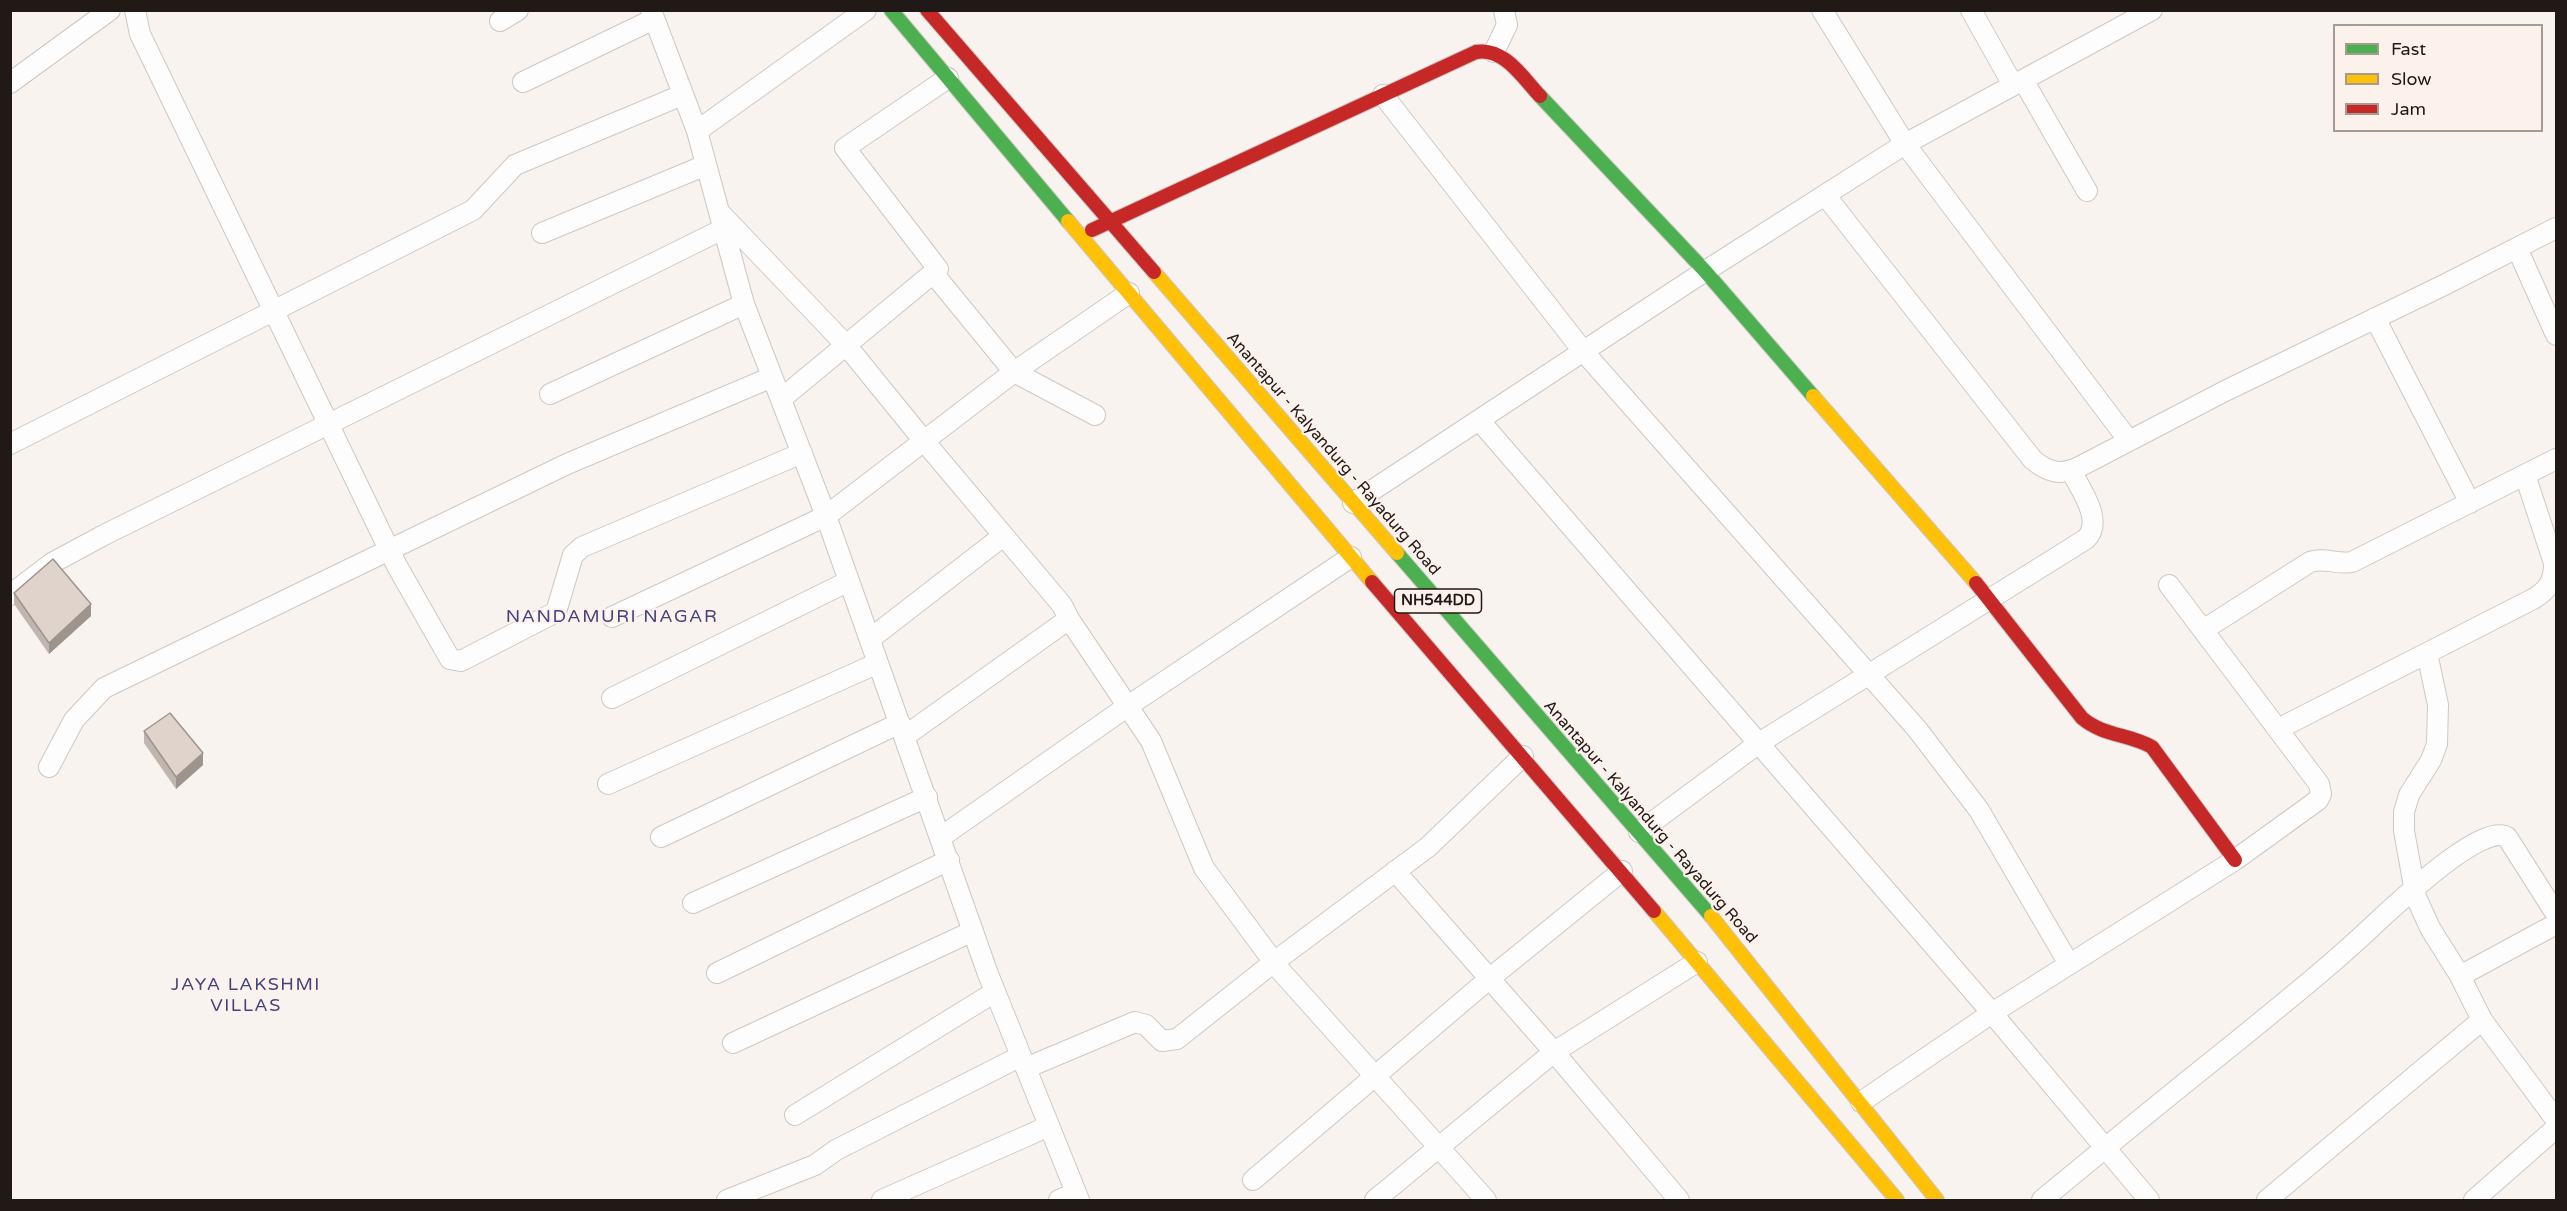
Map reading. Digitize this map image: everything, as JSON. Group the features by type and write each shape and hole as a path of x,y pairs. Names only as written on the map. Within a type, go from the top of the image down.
{"main road":[{"name":"NH544DD","path":"891,10 1351,557 1622,871 1897,1200"},
{"name":"Anantapur - Kalyandurg - Rayadurg Road","path":"927,10 1714,919 1862,1102 1937,1200"},
{"path":"1082,236 1109,221 1476,52 1494,52 1505,59 1705,271 1990,599 2089,726 2106,734 2139,740 2152,747 2235,860"}],"street":[{"path":"10,82 110,10"},
{"path":"135,10 140,34 388,550 446,656 456,662 461,661 556,612 573,555 582,547 802,453"},
{"path":"500,21 518,10"},
{"path":"697,131 866,10"},
{"path":"1494,52 1507,26 1504,10"},
{"path":"1822,10 1905,144 2129,441"},
{"path":"1971,10 2087,191"},
{"path":"1353,503 1705,271 1905,144 2152,10"},
{"path":"523,82 652,15 697,131 744,304 826,516 995,992 1049,1126 1071,1198"},
{"path":"781,399 938,269 845,148 948,78"},
{"path":"10,444 473,210 515,165 682,95"},
{"path":"1383,95 1583,351 1917,729 1979,810 2069,964"},
{"path":"542,233 706,165"},
{"path":"1825,195 2033,460 2053,472 2071,471 2225,391 2556,228"},
{"path":"721,220 846,345 1062,605 1069,619 1151,741 1204,868 1274,962 1486,1200"},
{"path":"10,595 52,563 104,535 328,424 721,220"},
{"path":"2517,248 2556,335"},
{"path":"933,273 1014,372 1095,415"},
{"path":"612,617 826,516 1014,372 1130,293"},
{"path":"550,394 744,304"},
{"path":"2375,318 2470,503"},
{"path":"49,768 74,720 104,688 567,464 772,377"},
{"path":"1479,420 1992,1014 2149,1200"},
{"path":"2203,630 2310,562 2320,559 2337,564 2352,562 2556,459"},
{"path":"1639,832 1759,743 2086,539 2091,533 2093,520 2071,471"},
{"path":"2278,729 2553,589 2554,563 2525,475"},
{"path":"870,639 1003,536"},
{"path":"941,837 1128,706 1351,557"},
{"path":"612,698 849,581"},
{"path":"1862,1102 2069,964 2235,860 2313,805 2321,794 2319,784 2169,585"},
{"path":"661,837 903,729 1069,619"},
{"path":"2427,653 2438,705 2439,730 2438,744 2432,760 2409,795 2404,812 2404,831 2414,888 2430,928 2460,976 2482,1020 2556,1120"},
{"path":"608,784 879,663"},
{"path":"727,1200 766,1193 836,1150 1023,1062 1135,1022 1146,1025 1162,1041 1177,1039 1274,962 1428,847 1523,756"},
{"path":"693,903 927,797"},
{"path":"2042,1200 2345,953 2414,888 2476,844 2492,836 2503,834 2511,842 2556,914"},
{"path":"717,973 949,860"},
{"path":"1395,871 1554,1052 1679,1200"},
{"path":"1253,1180 1375,1075 1622,871"},
{"path":"2460,976 2556,924"},
{"path":"733,1043 973,931"},
{"path":"1375,1200 1554,1052 1697,962"},
{"path":"795,1115 995,992"},
{"path":"2267,1200 2482,1020"},
{"path":"882,1200 1049,1126"},
{"path":"2474,1200 2556,1128"}],"building":[{"path":"53,559 91,604 49,643 14,593"},
{"path":"170,713 203,753 176,777 144,731"}],"traffic: fast":[{"path":"891,10 1068,221"},
{"path":"1540,96 1705,271 1813,396"},
{"path":"1397,553 1711,916"}],"traffic: slow":[{"path":"1068,221 1372,582"},
{"path":"1154,272 1397,553"},
{"path":"1813,396 1976,583"},
{"path":"1654,911 1897,1200"},
{"path":"1711,916 1937,1200"}],"traffic: jam":[{"path":"927,10 1154,272"},
{"path":"1092,230 1476,52 1495,54 1504,59 1540,96"},
{"path":"1372,582 1654,911"},
{"path":"1976,583 2082,718 2107,732 2152,747 2235,860"}],"district":[{"name":"NANDAMURI NAGAR","path":"612,617"},
{"name":"JAYA LAKSHMI VILLAS","path":"246,995"}]}
